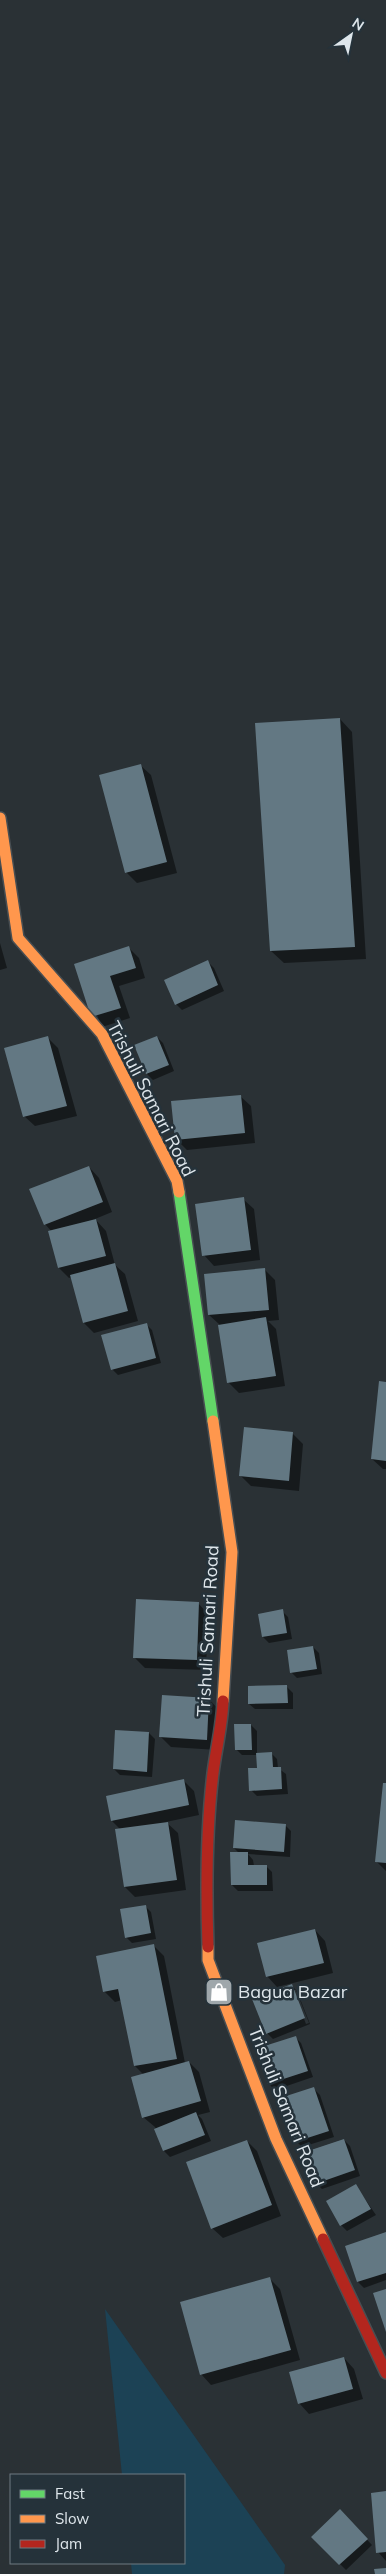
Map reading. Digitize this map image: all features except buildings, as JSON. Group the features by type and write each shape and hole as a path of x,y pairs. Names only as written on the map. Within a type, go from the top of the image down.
{"street":[{"name":"Trishuli Samari Road","path":"0,818 18,938 102,1034 178,1180 232,1552 222,1725 213,1772 205,1863 208,1960 276,2139 386,2373"}],"shaded area":[{"path":"105,2309 285,2565 284,2574 132,2574 131,2564 185,2564 185,2474 122,2474"}],"traffic: fast":[{"path":"179,1192 213,1421"}],"traffic: slow":[{"path":"0,818 18,938 102,1034 177,1181 179,1192"},
{"path":"213,1421 232,1552 223,1701"},
{"path":"208,1947 208,1960 276,2139 323,2239"}],"traffic: jam":[{"path":"208,1947 207,1881 209,1816 223,1701"},
{"path":"323,2239 386,2373"}],"place":[{"name":"Bagua Bazar","path":"219,1992"}]}
